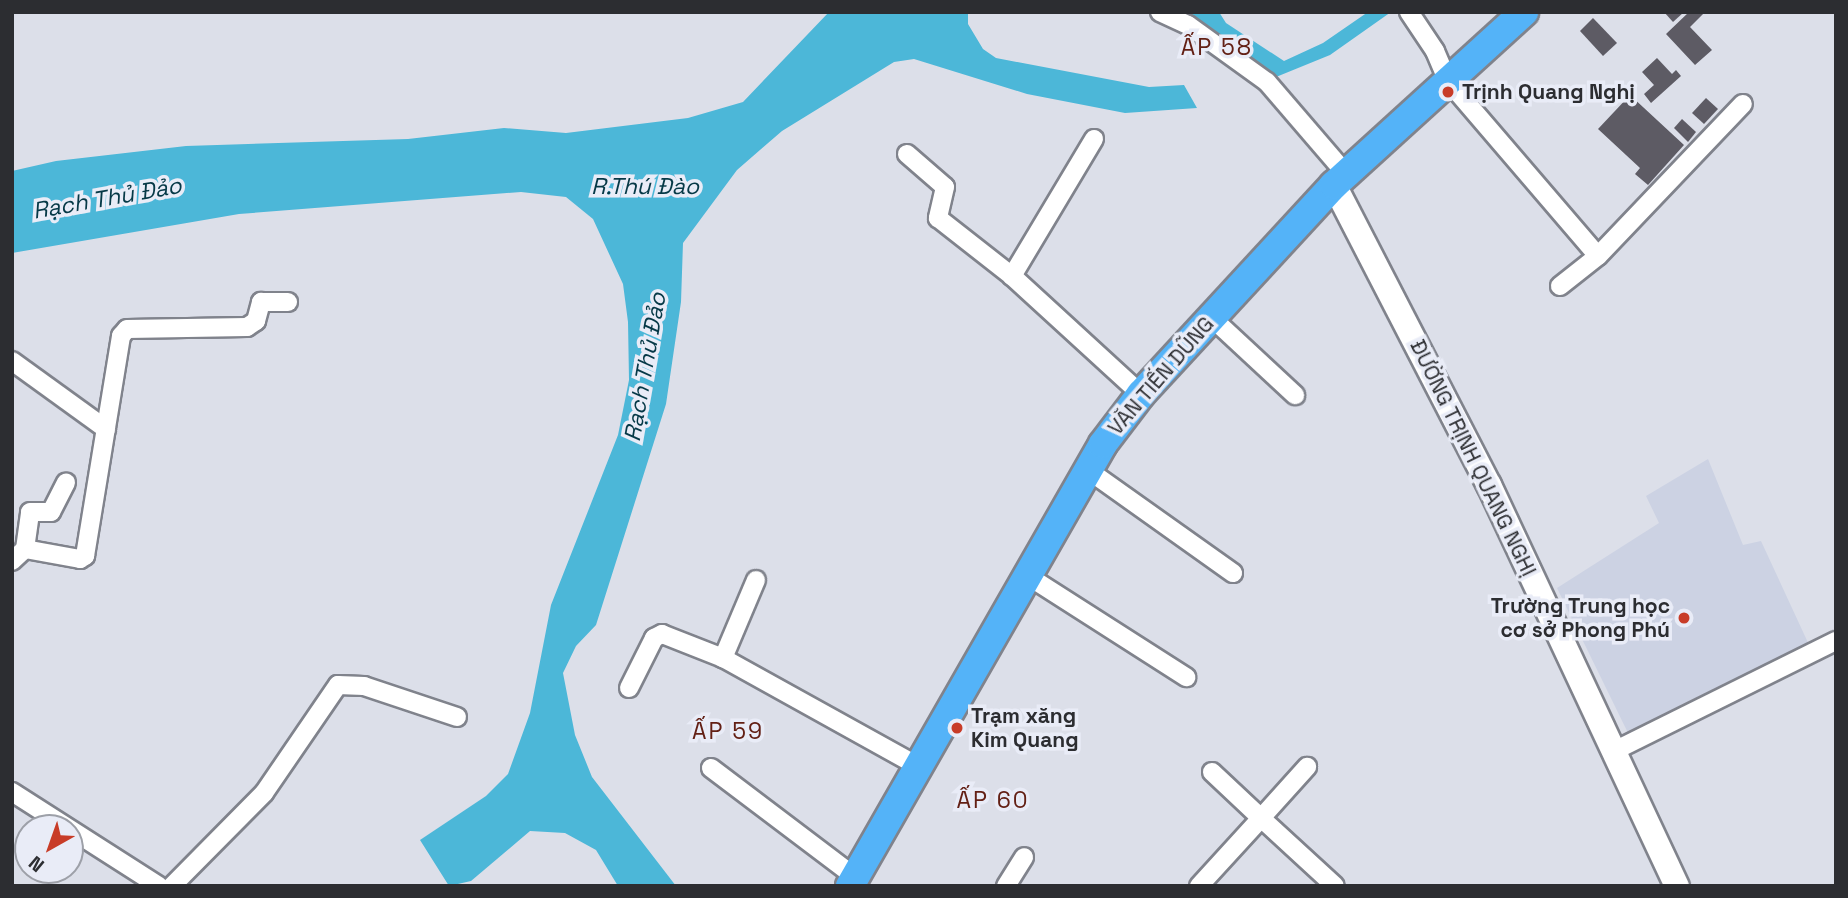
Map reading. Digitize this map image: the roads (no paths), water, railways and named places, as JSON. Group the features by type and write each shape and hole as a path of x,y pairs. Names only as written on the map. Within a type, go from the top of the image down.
{"highway":[{"name":"VĂN TIẾN DŨNG","path":"852,881 920,767 1088,470 1141,394 1340,179 1524,12"}],"main road":[{"name":"ĐƯỜNG TRỊNH QUANG NGHỊ","path":"1340,179 1489,485 1677,886"}],"street":[{"path":"1160,12 1188,25 1267,82 1340,179"},
{"path":"1409,12 1435,51 1448,81 1598,256"},
{"path":"1560,286 1598,256 1743,104"},
{"path":"1012,276 1094,139"},
{"path":"907,154 944,187 938,218 1012,276 1141,394"},
{"path":"66,483 51,512 30,512 19,555 80,559 85,556 121,336 127,329 247,327 256,321 261,302 288,302"},
{"path":"1211,317 1295,395"},
{"path":"12,361 106,429"},
{"path":"1088,470 1233,573"},
{"path":"1028,576 1186,677"},
{"path":"723,658 756,580"},
{"path":"629,688 654,638 662,634 723,658 920,767"},
{"path":"1614,751 1836,641"},
{"path":"172,886 264,793 333,690 344,683 364,686 457,718"},
{"path":"1199,886 1307,767"},
{"path":"711,768 852,881"},
{"path":"1212,772 1335,886"},
{"path":"12,792 159,886"},
{"path":"1006,886 1024,857"}],"water":[{"name":"R.Thú Đào","path":"829,12 968,12 968,24 983,49 996,58 1149,87 1184,85 1197,108 1125,113 1027,94 914,59 894,62 782,131 737,170 683,243 681,302 666,404 596,625 576,646 563,673 575,735 592,777 676,886 618,886 596,850 565,833 530,831 471,881 449,886 420,840 486,796 508,774 530,713 551,605 618,435 629,380 628,322 623,284 593,219 566,197 521,192 239,214 12,253 12,171 56,161 186,146 408,139 504,128 566,133 688,118 743,102"},
{"path":"1183,12 1219,12 1226,23 1284,61 1323,43 1368,12 1391,12 1330,55 1276,77"}],"place":[{"name":"Trịnh Quang Nghị","path":"1448,92"},
{"name":"Trường Trung học cơ sở Phong Phú","path":"1684,618"},
{"name":"Trạm xăng Kim Quang","path":"957,728"}],"district":[{"name":"ẤP 58","path":"1217,47"},
{"name":"ẤP 59","path":"728,731"},
{"name":"ẤP 60","path":"993,800"}],"water label":[{"name":"Rạch Thủ Đảo","path":"107,198"},
{"name":"Rạch Thủ Đảo","path":"645,367"}]}
